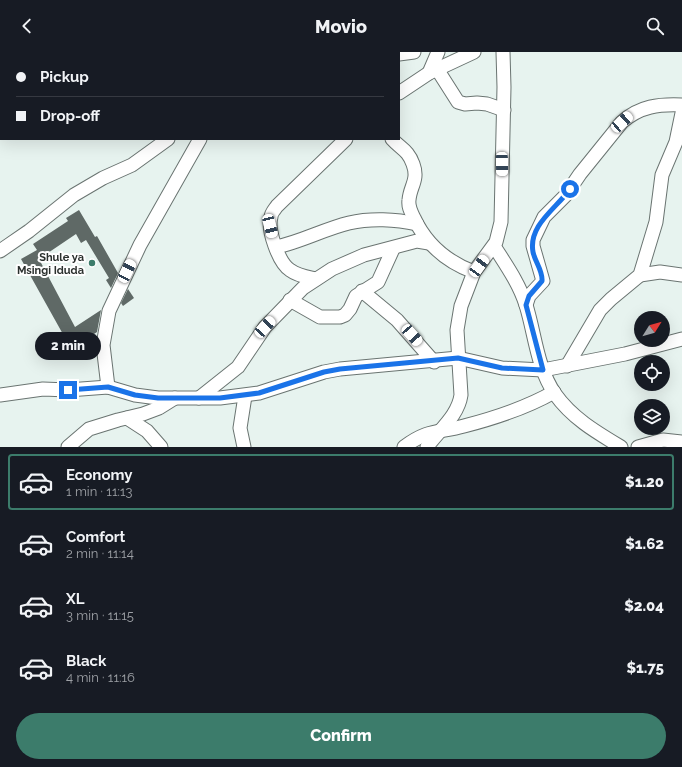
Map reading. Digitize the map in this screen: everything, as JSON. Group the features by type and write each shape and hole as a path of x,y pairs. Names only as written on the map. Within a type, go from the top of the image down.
{"street":[{"path":"400,54 414,52"},
{"path":"400,92 433,71 474,52"},
{"path":"428,447 439,430 456,411 460,402 461,395 457,330 461,306 474,272 494,246 499,236 501,222 504,110 503,52"},
{"path":"435,53 433,71 458,102 465,104 482,103 504,110"},
{"path":"526,305 529,296 542,281 533,246 544,217 565,196 580,174 622,122 630,115 648,107 659,105 682,105"},
{"path":"567,366 600,310 640,275 656,222 662,175 676,142 682,113"},
{"path":"0,251 29,231 74,195 103,178 132,164 167,140"},
{"path":"108,387 103,345 110,311 140,245 199,140"},
{"path":"316,279 298,275 289,270 283,262 276,247 270,226 271,217 277,206 345,140"},
{"path":"393,140 406,151 414,166 415,183 409,200 409,208 417,224 429,243 451,261 474,272"},
{"path":"276,247 294,243 348,223 359,221 393,221 417,224"},
{"path":"199,398 238,367 258,336 290,300 316,279 349,261 417,241 429,243"},
{"path":"494,246 516,282 526,305 543,370 554,392 564,405 588,427 621,447"},
{"path":"290,300 320,317 340,317 350,310 356,296 378,282 394,248"},
{"path":"640,275 660,272 682,275"},
{"path":"362,291 397,320 434,362"},
{"path":"0,395 43,389 68,390 108,387 135,395 158,398 245,396 340,369 434,362 458,358 502,368 543,370 646,349 682,339"},
{"path":"404,447 421,435 439,430 464,426 524,408 554,392"},
{"path":"244,447 241,422 245,396"},
{"path":"68,447 89,429 153,411 177,397"},
{"path":"127,418 147,430 161,447"},
{"path":"638,447 663,440 682,442"}],"building":[{"path":"79,210 95,237 97,236 118,273 111,288 106,280 109,278 86,240 81,243 76,234 39,259 75,327 101,310 97,332 88,338 85,335 69,345 21,259 37,250 33,244 68,221 66,218"},
{"path":"128,289 134,298 123,306 121,303"}],"place":[{"name":"Shule ya Msingi Iduda","path":"92,263"}],"route":[{"path":"68,390 108,387 135,395 158,398 220,398 245,396 324,372 340,369 434,362 458,358 502,368 543,370 526,305 529,296 540,284 543,277 533,253 533,240 544,217 560,202 570,189"}]}
